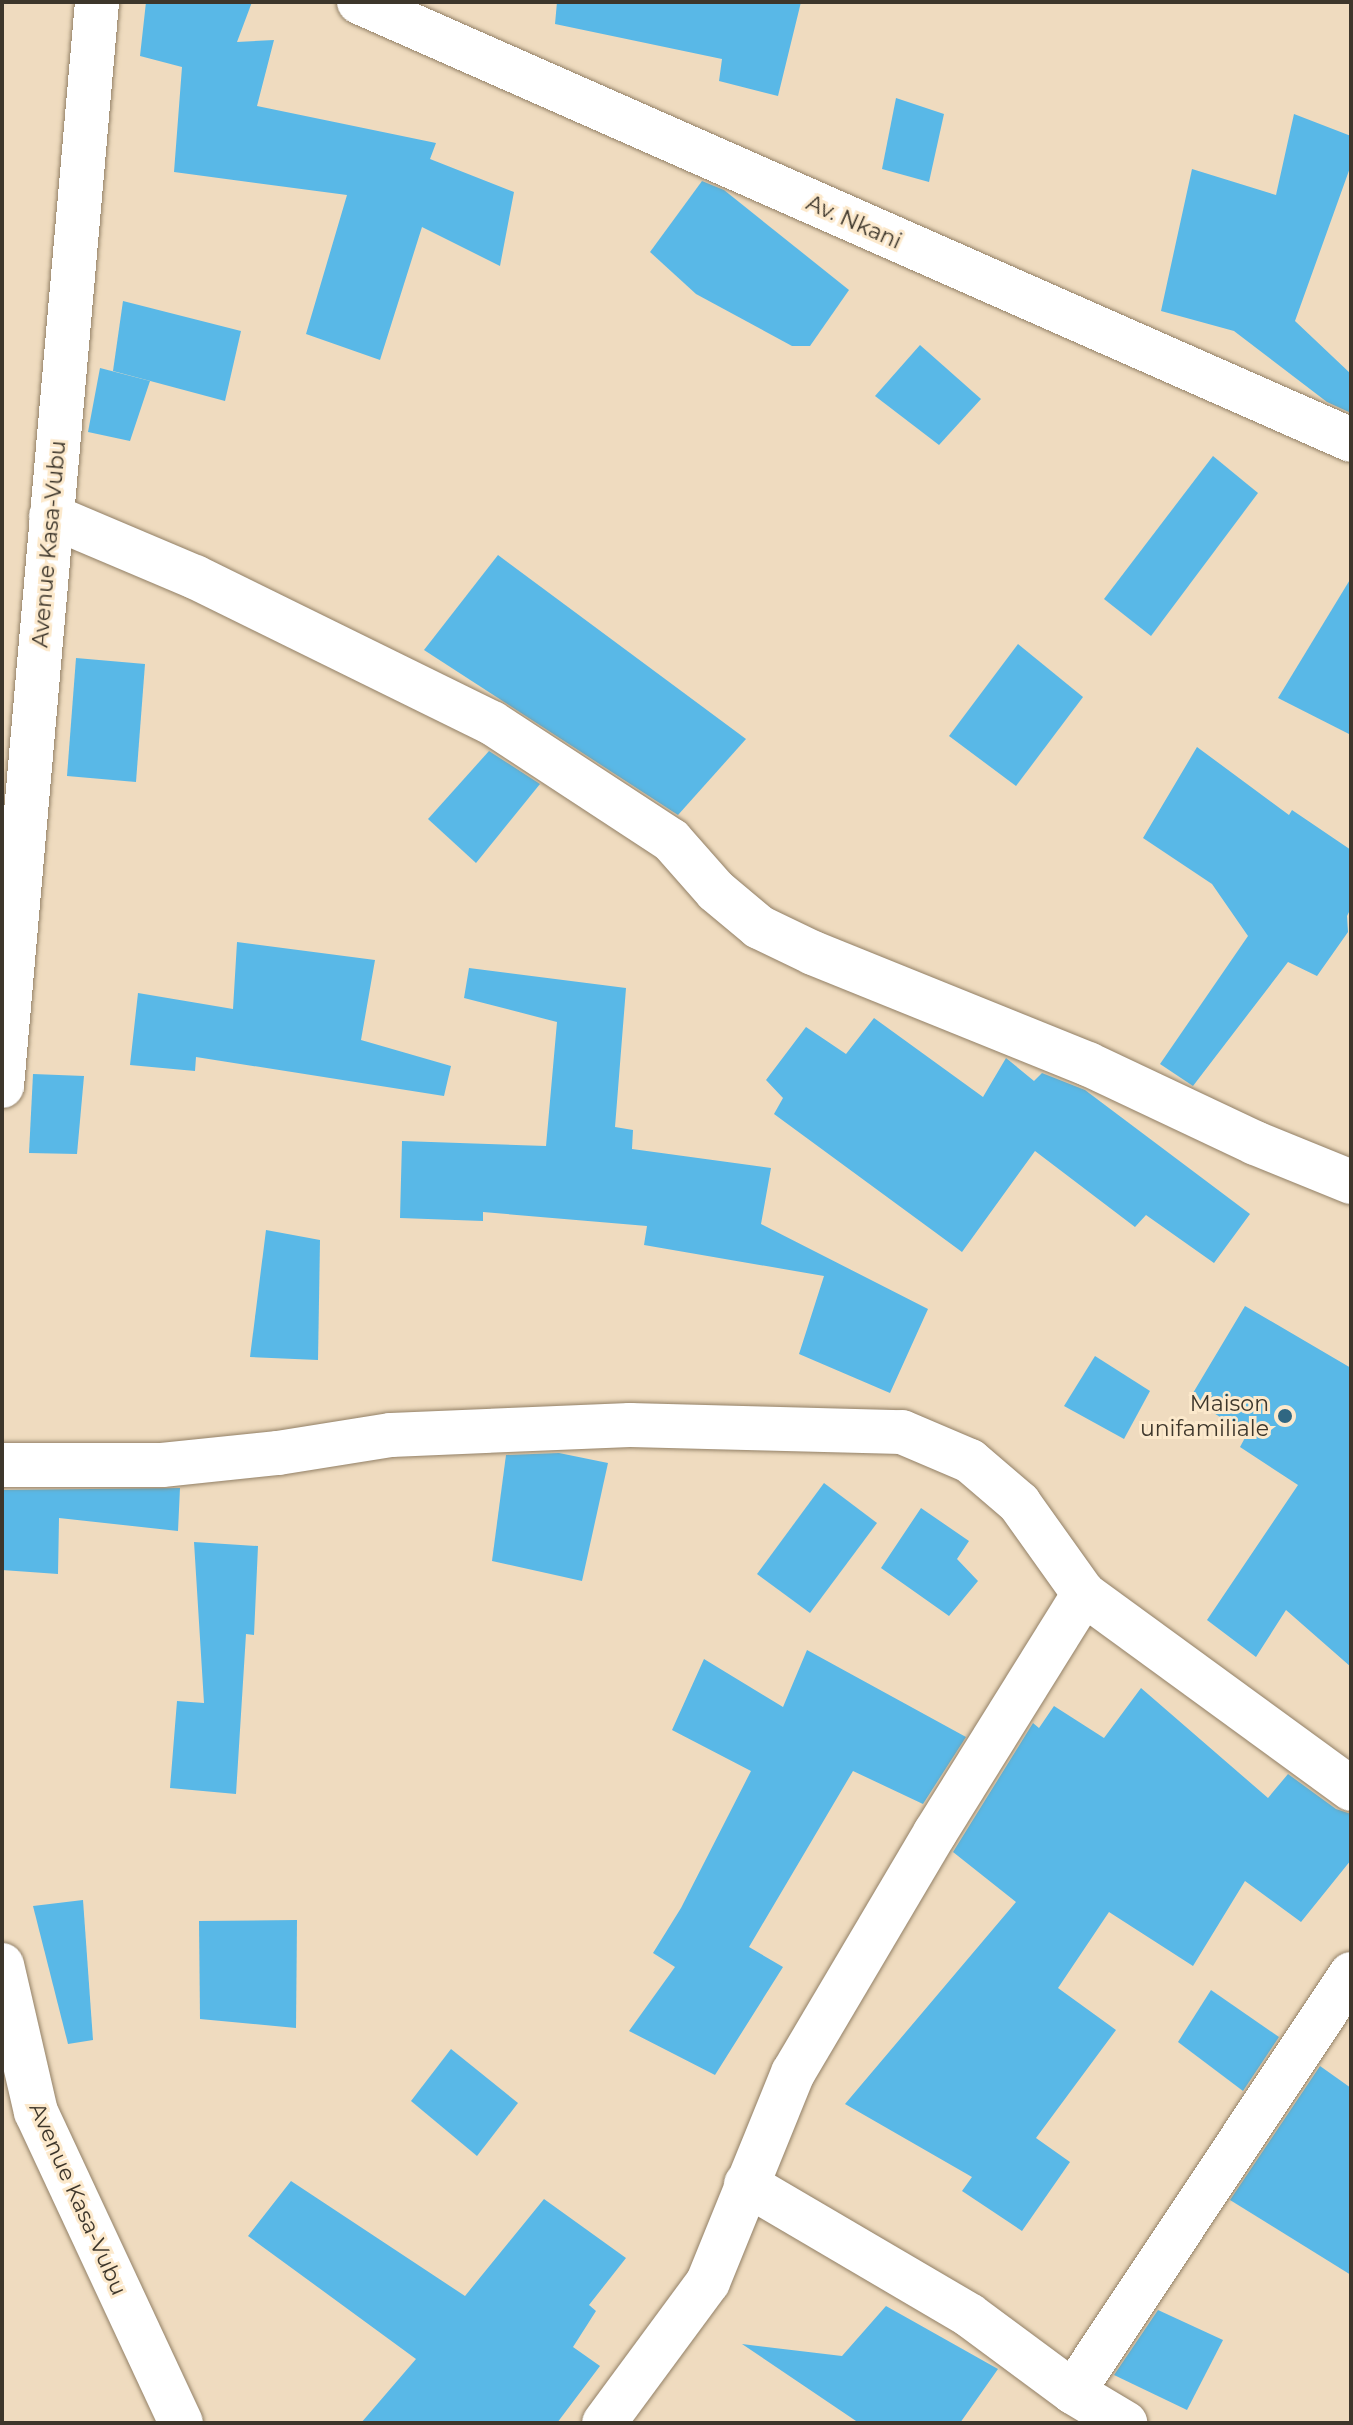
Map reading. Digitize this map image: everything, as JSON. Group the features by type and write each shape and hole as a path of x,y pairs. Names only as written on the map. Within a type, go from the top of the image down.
{"main road":[{"name":"Avenue Kasa-Vubu","path":"2,1086 97,2"},
{"name":"Av. Nkani","path":"359,2 1351,440"},
{"path":"51,516 195,577 492,723 671,840 716,891 759,927 813,953 1088,1064 1255,1143 1351,1182"},
{"path":"2,1465 162,1465 391,1435 630,1425 902,1432 970,1461 1019,1503 1084,1594 1351,1789"},
{"path":"604,2423 708,2282 793,2073 935,1833 1084,1594"},
{"name":"Avenue Kasa-Vubu","path":"2,1965 36,2112 181,2423"},
{"path":"1073,2392 1351,1974"},
{"path":"746,2184 969,2315 1073,2392 1125,2423"}],"building":[{"path":"146,2 252,2 237,42 274,40 257,106 436,143 430,159 514,192 500,266 422,227 380,360 306,334 347,195 174,172 182,67 140,56"},
{"path":"557,2 801,2 778,96 719,81 722,59 555,24"},
{"path":"896,98 944,114 929,182 882,169"},
{"path":"1294,114 1351,136 1351,165 1295,321 1351,374 1351,413 1327,402 1234,331 1161,311 1192,169 1276,195"},
{"path":"702,181 724,190 849,290 810,346 792,346 696,294 650,252"},
{"path":"123,301 241,331 225,401 113,371"},
{"path":"920,345 981,399 939,445 875,396"},
{"path":"100,368 150,381 130,441 88,432"},
{"path":"1213,456 1258,493 1151,636 1104,599"},
{"path":"498,555 746,739 678,815 424,650"},
{"path":"1351,578 1351,735 1278,698"},
{"path":"1018,644 1083,697 1016,786 949,736"},
{"path":"76,658 145,664 136,782 67,776"},
{"path":"1197,747 1289,815 1292,810 1351,850 1351,908 1347,916 1348,932 1317,976 1288,962 1193,1086 1160,1064 1248,936 1212,884 1143,838"},
{"path":"489,751 540,784 476,863 428,819"},
{"path":"237,942 375,960 361,1040 451,1066 444,1096 196,1057 195,1071 130,1065 138,993 233,1009"},
{"path":"469,968 626,988 615,1127 633,1130 632,1149 771,1168 761,1224 928,1309 890,1393 799,1354 824,1276 644,1245 647,1226 483,1212 483,1221 400,1218 402,1141 546,1146 557,1022 464,998"},
{"path":"874,1018 983,1097 1006,1058 1034,1081 1042,1073 1085,1090 1250,1214 1214,1263 1146,1215 1135,1227 1035,1151 962,1252 774,1114 783,1098 766,1080 806,1027 846,1054"},
{"path":"33,1074 84,1076 77,1154 29,1153"},
{"path":"266,1230 320,1240 318,1360 250,1357"},
{"path":"1245,1306 1351,1368 1351,1667 1286,1610 1256,1657 1207,1620 1298,1485 1240,1447 1247,1434 1190,1398"},
{"path":"1095,1356 1150,1391 1124,1439 1064,1406"},
{"path":"559,1453 608,1463 582,1581 492,1561 506,1455"},
{"path":"824,1483 877,1523 810,1613 757,1574"},
{"path":"180,1488 178,1531 59,1518 58,1574 2,1570 3,1490"},
{"path":"921,1508 969,1541 957,1559 978,1581 949,1616 881,1568"},
{"path":"194,1542 258,1546 254,1635 246,1634 236,1794 170,1788 177,1701 204,1703"},
{"path":"807,1650 966,1737 923,1804 853,1771 749,1947 783,1967 715,2075 629,2031 675,1967 653,1953 681,1908 751,1771 672,1730 704,1659 783,1707"},
{"path":"1141,1688 1268,1798 1288,1774 1336,1809 1351,1814 1351,1860 1301,1922 1245,1881 1193,1966 1109,1912 1058,1988 1116,2030 1036,2138 1070,2162 1022,2231 962,2191 972,2177 845,2104 1016,1902 953,1852 1033,1723 1039,1728 1054,1706 1104,1738"},
{"path":"83,1900 93,2040 68,2044 33,1906"},
{"path":"297,1920 296,2028 200,2019 199,1921"},
{"path":"1211,1990 1279,2037 1243,2091 1178,2042"},
{"path":"451,2049 518,2103 477,2156 411,2101"},
{"path":"1320,2066 1351,2088 1351,2275 1230,2200"},
{"path":"291,2181 465,2296 544,2199 626,2258 589,2305 596,2311 573,2347 600,2366 557,2423 361,2423 416,2359 248,2236"},
{"path":"886,2306 998,2369 960,2423 859,2423 742,2344 842,2356"},
{"path":"1158,2310 1223,2340 1187,2410 1114,2375"}],"place":[{"name":"Maison unifamiliale","path":"1285,1416"}]}
